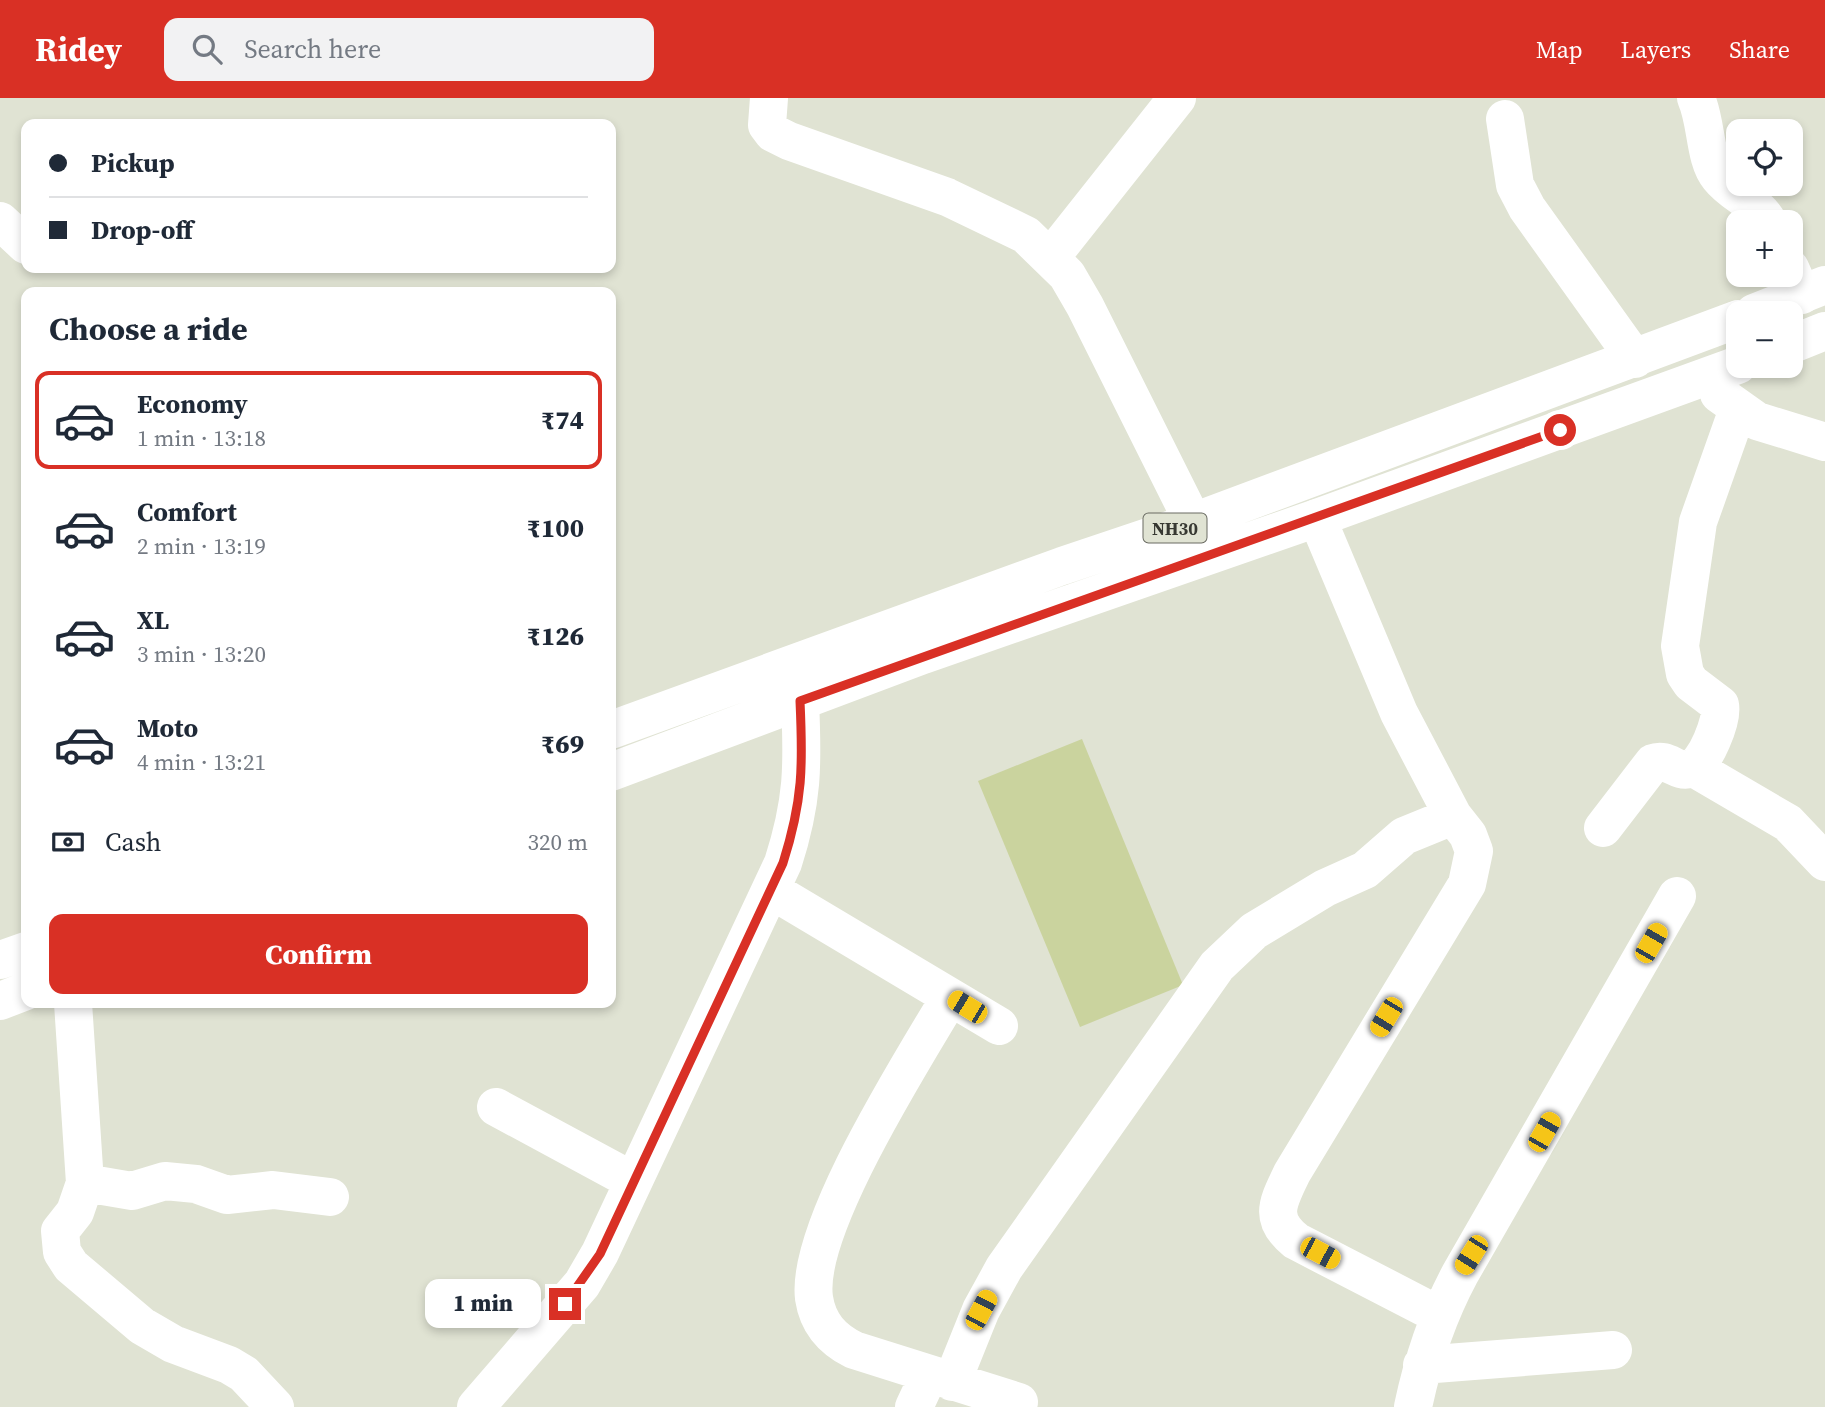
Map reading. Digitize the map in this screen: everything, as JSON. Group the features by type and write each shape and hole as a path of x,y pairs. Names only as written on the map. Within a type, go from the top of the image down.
{"main road":[{"path":"769,98 767,125 773,133 947,197 1026,234 1051,257 1067,275 1085,306 1193,522"},
{"path":"1051,257 1177,98"},
{"path":"1696,98 1702,112 1711,164 1720,178 1760,210"},
{"path":"1505,119 1515,186 1527,208 1634,359"},
{"path":"0,221 21,240"},
{"path":"1775,301 1806,283"},
{"name":"NH30","path":"616,728 1062,566 1193,522 1726,324"},
{"path":"1803,340 1825,331"},
{"name":"NH30","path":"616,770 800,701 1726,370"},
{"path":"1701,379 1757,421 1825,442"},
{"path":"1694,768 1710,741 1721,712 1720,705 1685,674 1680,646 1686,593 1698,522 1738,409"},
{"path":"1317,518 1399,713 1453,816 1468,835 1474,851 1467,884 1293,1173 1279,1201 1278,1215 1283,1230 1296,1241 1439,1315"},
{"path":"476,1407 582,1284 600,1254 771,890 798,817 803,757 800,701"},
{"path":"1603,828 1653,763 1665,761 1682,769 1694,768 1788,823 1825,862"},
{"path":"932,1388 1004,1268 1217,966 1254,931 1325,888 1365,870 1404,836 1453,816"},
{"path":"771,890 999,1026"},
{"path":"1413,1407 1422,1365 1439,1315 1677,896"},
{"path":"0,960 21,953"},
{"path":"0,1001 21,993"},
{"path":"950,997 880,1116 828,1220 814,1296 820,1317 832,1338 854,1350 932,1388 1019,1402"},
{"path":"73,1008 85,1183 75,1212 60,1231 62,1252 71,1266 142,1326 173,1345 216,1358 244,1374 275,1407"},
{"path":"496,1107 633,1181"},
{"path":"85,1183 132,1191 165,1181 196,1184 227,1195 273,1190 330,1197"},
{"path":"1422,1365 1613,1350"}],"building":[{"path":"1082,739 1183,985 1080,1027 978,781"}],"route":[{"path":"565,1304 582,1284 600,1254 783,863 798,817 802,784 800,701 1560,430"}]}
